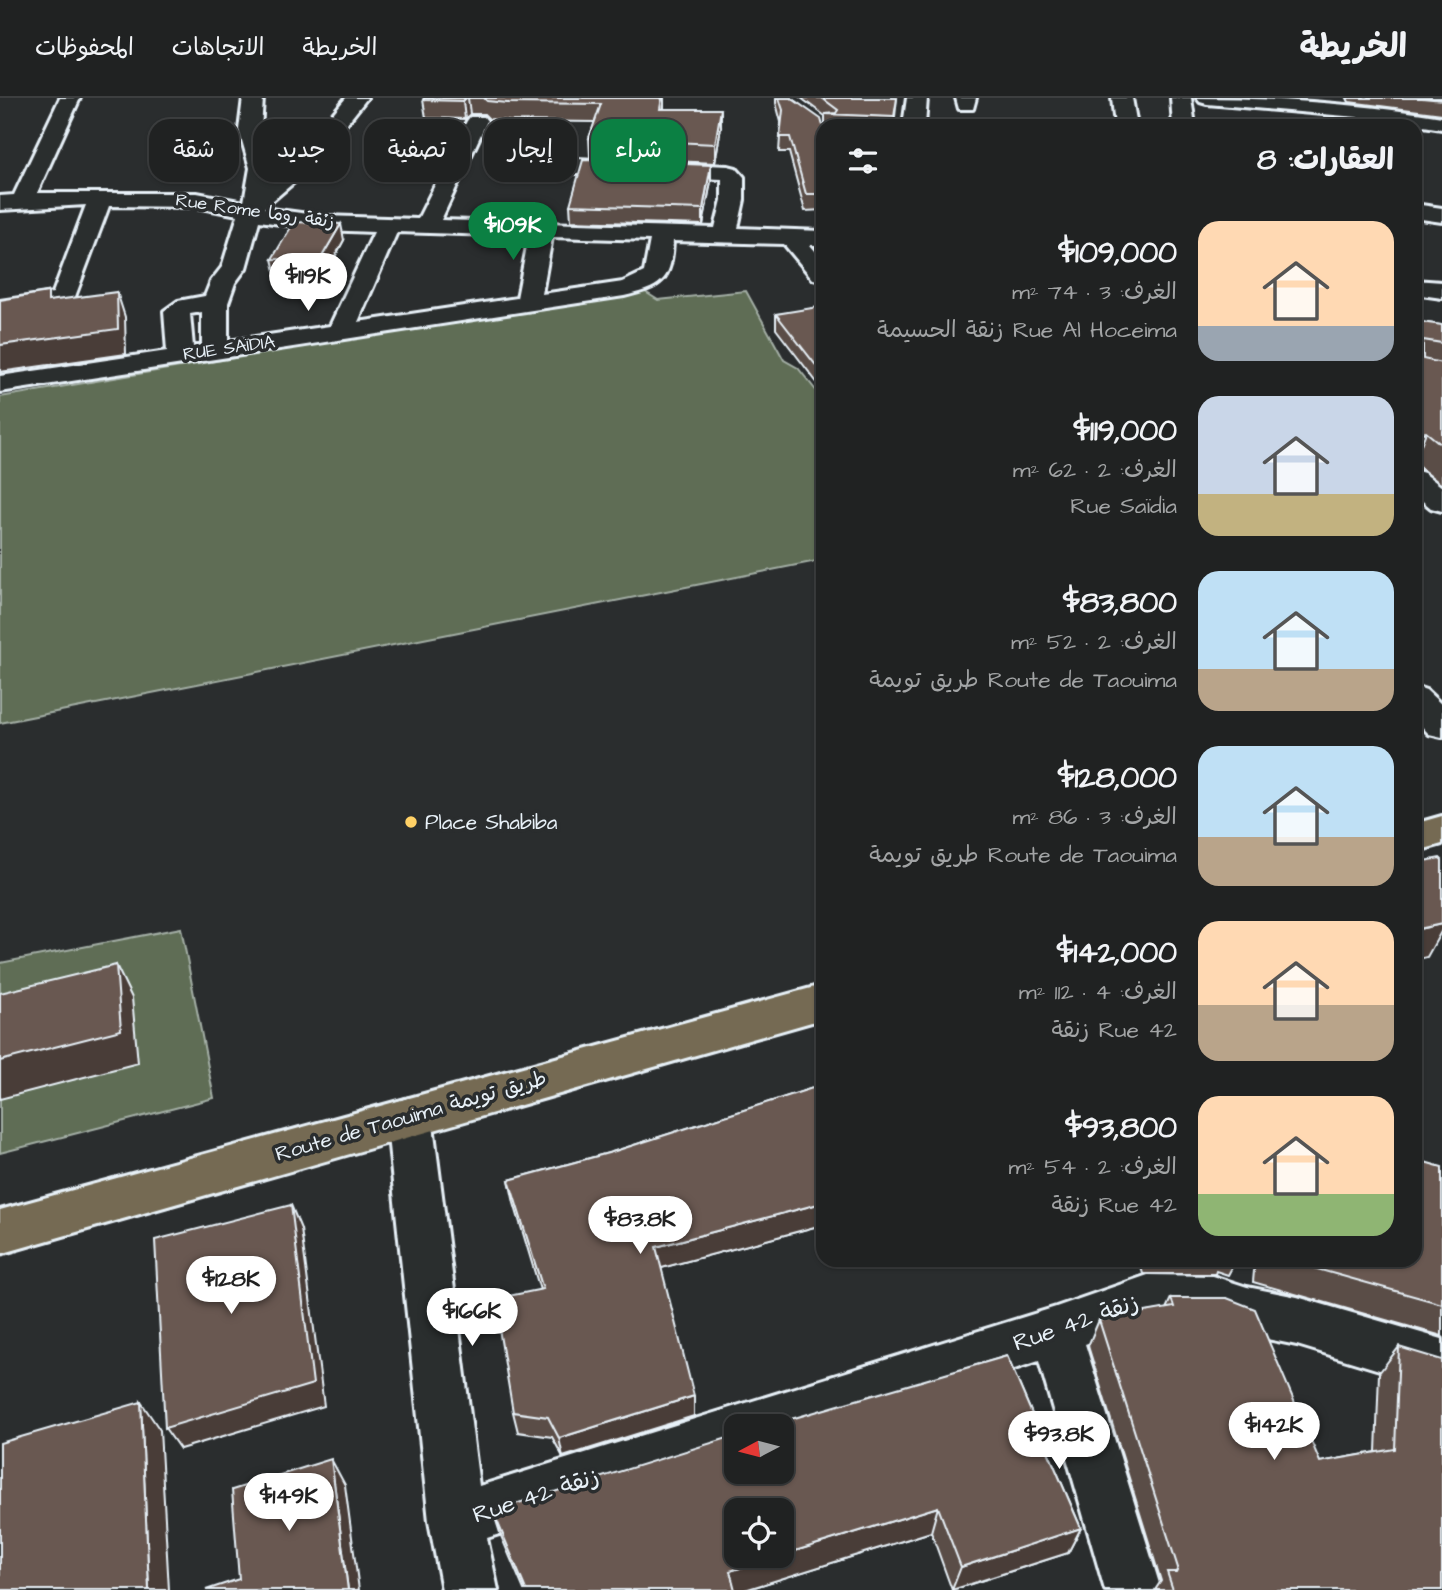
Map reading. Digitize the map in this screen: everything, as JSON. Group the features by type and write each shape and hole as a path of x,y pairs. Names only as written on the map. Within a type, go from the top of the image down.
{"main road":[{"path":"1422,836 1442,830"},
{"name":"Route de Taouima طريق تويمة","path":"0,1232 816,1004"}],"street":[{"path":"12,201 71,98"},
{"path":"215,351 215,303 223,281 234,268 253,206 261,168 250,130 254,98"},
{"path":"253,206 305,161 357,98"},
{"path":"915,119 917,98"},
{"path":"1122,98 1125,119"},
{"path":"1181,98 1183,119"},
{"path":"1207,98 1300,116 1388,114 1418,119"},
{"path":"1422,120 1442,123"},
{"path":"427,225 477,121"},
{"path":"577,166 680,169 732,176 733,200 724,235"},
{"path":"0,309 64,297 100,199"},
{"name":"Rue Rome زنقة روما","path":"12,201 197,200 253,206 298,221 388,226 816,237"},
{"path":"1422,209 1442,215"},
{"path":"340,332 388,226"},
{"path":"528,304 542,229"},
{"name":"RUE SAÏDIA","path":"0,384 624,289 651,281 654,277 660,261 663,233"},
{"path":"791,236 816,267"},
{"path":"1422,287 1442,290"},
{"path":"181,355 177,310 187,306 215,303"},
{"path":"1422,486 1442,502"},
{"path":"1422,706 1442,725"},
{"path":"410,1116 456,1521 470,1590"},
{"name":"Rue 42 زنقة","path":"793,1414 1055,1331 1148,1298 1213,1299 1247,1311 1297,1321 1442,1364"},
{"path":"1055,1331 1133,1590"},
{"name":"Rue 42 زنقة","path":"456,1521 724,1436"}],"green space":[{"path":"642,290 658,300 746,291 784,360 798,368 816,390 816,561 0,723 0,397"},
{"path":"181,928 214,1098 0,1153 0,963"}],"building":[{"path":"466,98 463,101 423,100"},
{"path":"484,98 662,98 660,109 721,109 715,144 686,143 686,119 596,119 601,104 487,101"},
{"path":"779,98 791,98 821,119 816,119 816,194 806,194 790,137 780,137 783,110"},
{"path":"822,98 897,98 894,117 825,114 836,113 838,110"},
{"path":"583,160 591,160 591,182 686,182 686,164 711,165 703,209 570,205"},
{"path":"294,222 341,224 320,260 272,259"},
{"path":"48,292 48,301 117,292 118,329 0,345 0,300"},
{"path":"816,307 816,365 776,314"},
{"path":"1422,322 1442,325 1442,343 1423,340 1423,359 1442,363 1442,445 1426,432 1422,433"},
{"path":"1440,858 1442,860 1442,924 1422,928 1422,861"},
{"path":"116,965 121,1030 0,1061 0,993"},
{"path":"816,1087 816,1205 656,1247 694,1396 559,1438 548,1417 513,1412 494,1299 543,1289 509,1180 612,1152"},
{"path":"1422,1161 1442,1167 1442,1304 1310,1267 1422,1267"},
{"path":"291,1205 313,1384 165,1428 155,1240"},
{"path":"1171,1298 1227,1298 1255,1309 1320,1462 1395,1449 1399,1347 1442,1360 1442,1590 1173,1590 1167,1572 1176,1572 1178,1568 1099,1320 1174,1307"},
{"path":"1007,1356 1081,1528 961,1567 938,1507 794,1551 794,1498 724,1498 724,1568 740,1568 730,1571 735,1590 526,1590 493,1511 724,1439 724,1484 794,1484 794,1418"},
{"path":"141,1402 149,1590 0,1590 0,1443"},
{"path":"331,1459 348,1590 206,1590 239,1579 232,1490"}],"place":[{"name":"Place Shabiba","path":"411,822"}]}
